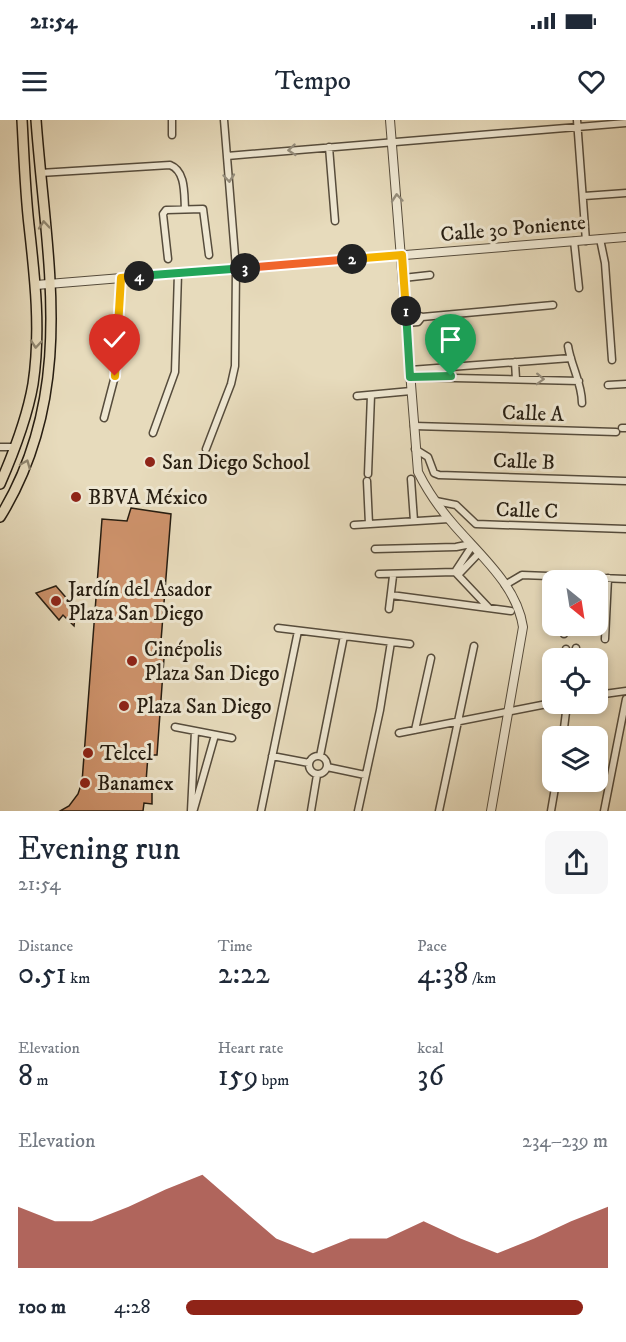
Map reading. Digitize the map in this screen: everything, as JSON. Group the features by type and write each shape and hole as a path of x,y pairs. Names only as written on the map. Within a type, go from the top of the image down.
{"main road":[{"path":"0,484 16,447 33,385 37,332 36,285 28,223 22,120"},
{"path":"0,517 26,465 46,397 52,334 50,283 36,120"}],"street":[{"path":"172,120 172,135"},
{"path":"206,450 231,384 235,366 236,268 224,120"},
{"path":"390,120 418,472 449,519 505,585 518,606 523,627 491,811"},
{"path":"227,156 577,123 626,123"},
{"path":"577,123 584,196 585,241"},
{"path":"329,147 335,221"},
{"path":"40,173 170,165 181,173 185,209"},
{"path":"584,196 626,193"},
{"path":"168,259 163,211 203,209 209,255"},
{"name":"Calle 30 Poniente","path":"36,285 626,237"},
{"path":"600,239 605,263 612,360"},
{"path":"574,241 579,288"},
{"path":"153,433 175,372 178,273"},
{"path":"403,278 430,275"},
{"path":"104,418 115,376 121,278"},
{"path":"406,319 417,315 422,317 553,305"},
{"path":"568,346 579,381 582,403"},
{"path":"410,373 571,358"},
{"path":"515,362 516,379"},
{"path":"410,373 579,381"},
{"path":"608,385 626,384"},
{"path":"357,396 411,391"},
{"path":"369,524 367,477 371,395"},
{"name":"Calle A","path":"414,426 621,430"},
{"path":"0,447 16,447"},
{"name":"Calle B","path":"416,449 430,461 434,472 439,475 626,481"},
{"path":"411,479 414,521"},
{"name":"Calle C","path":"436,501 456,506 476,524 626,529"},
{"path":"354,525 449,519"},
{"path":"375,549 471,545"},
{"path":"457,573 471,545"},
{"path":"379,574 393,576 457,573 479,553"},
{"path":"457,573 489,608"},
{"path":"505,585 522,575 542,577"},
{"path":"389,609 393,576"},
{"path":"608,578 626,579"},
{"path":"391,595 511,611"},
{"path":"278,628 410,644"},
{"path":"261,811 298,631"},
{"path":"320,756 344,636"},
{"path":"358,811 380,710 391,642"},
{"path":"439,811 474,646"},
{"path":"415,730 431,658"},
{"path":"608,693 626,691"},
{"path":"604,811 626,699"},
{"path":"399,733 542,705"},
{"path":"175,727 232,738"},
{"path":"193,811 195,731"},
{"path":"193,811 215,735"},
{"path":"272,756 309,763"},
{"path":"317,775 309,769 309,763 312,758 320,756"},
{"path":"317,775 324,772 327,767 327,762 320,756"},
{"path":"327,767 365,775"},
{"path":"311,811 317,775"},
{"path":"551,811 554,792"}],"building":[{"name":"Plaza San Diego","path":"131,508 171,514 161,641 164,658 157,755 148,755 146,782 152,790 152,804 144,803 143,811 60,811 69,806 78,794 82,782 102,519 127,521"},
{"name":"Jardín del Asador Plaza San Diego","path":"56,586 76,609 74,626 63,615 59,620 36,593"}],"place":[{"name":"San Diego School","path":"150,462"},
{"name":"BBVA México","path":"76,497"},
{"name":"Jardín del Asador Plaza San Diego","path":"56,601"},
{"name":"Cinépolis Plaza San Diego","path":"132,661"},
{"name":"Plaza San Diego","path":"124,706"},
{"name":"Telcel","path":"88,753"},
{"name":"Banamex","path":"85,783"}],"route":[{"path":"115,376 121,278 402,255 410,377 451,376"}]}
